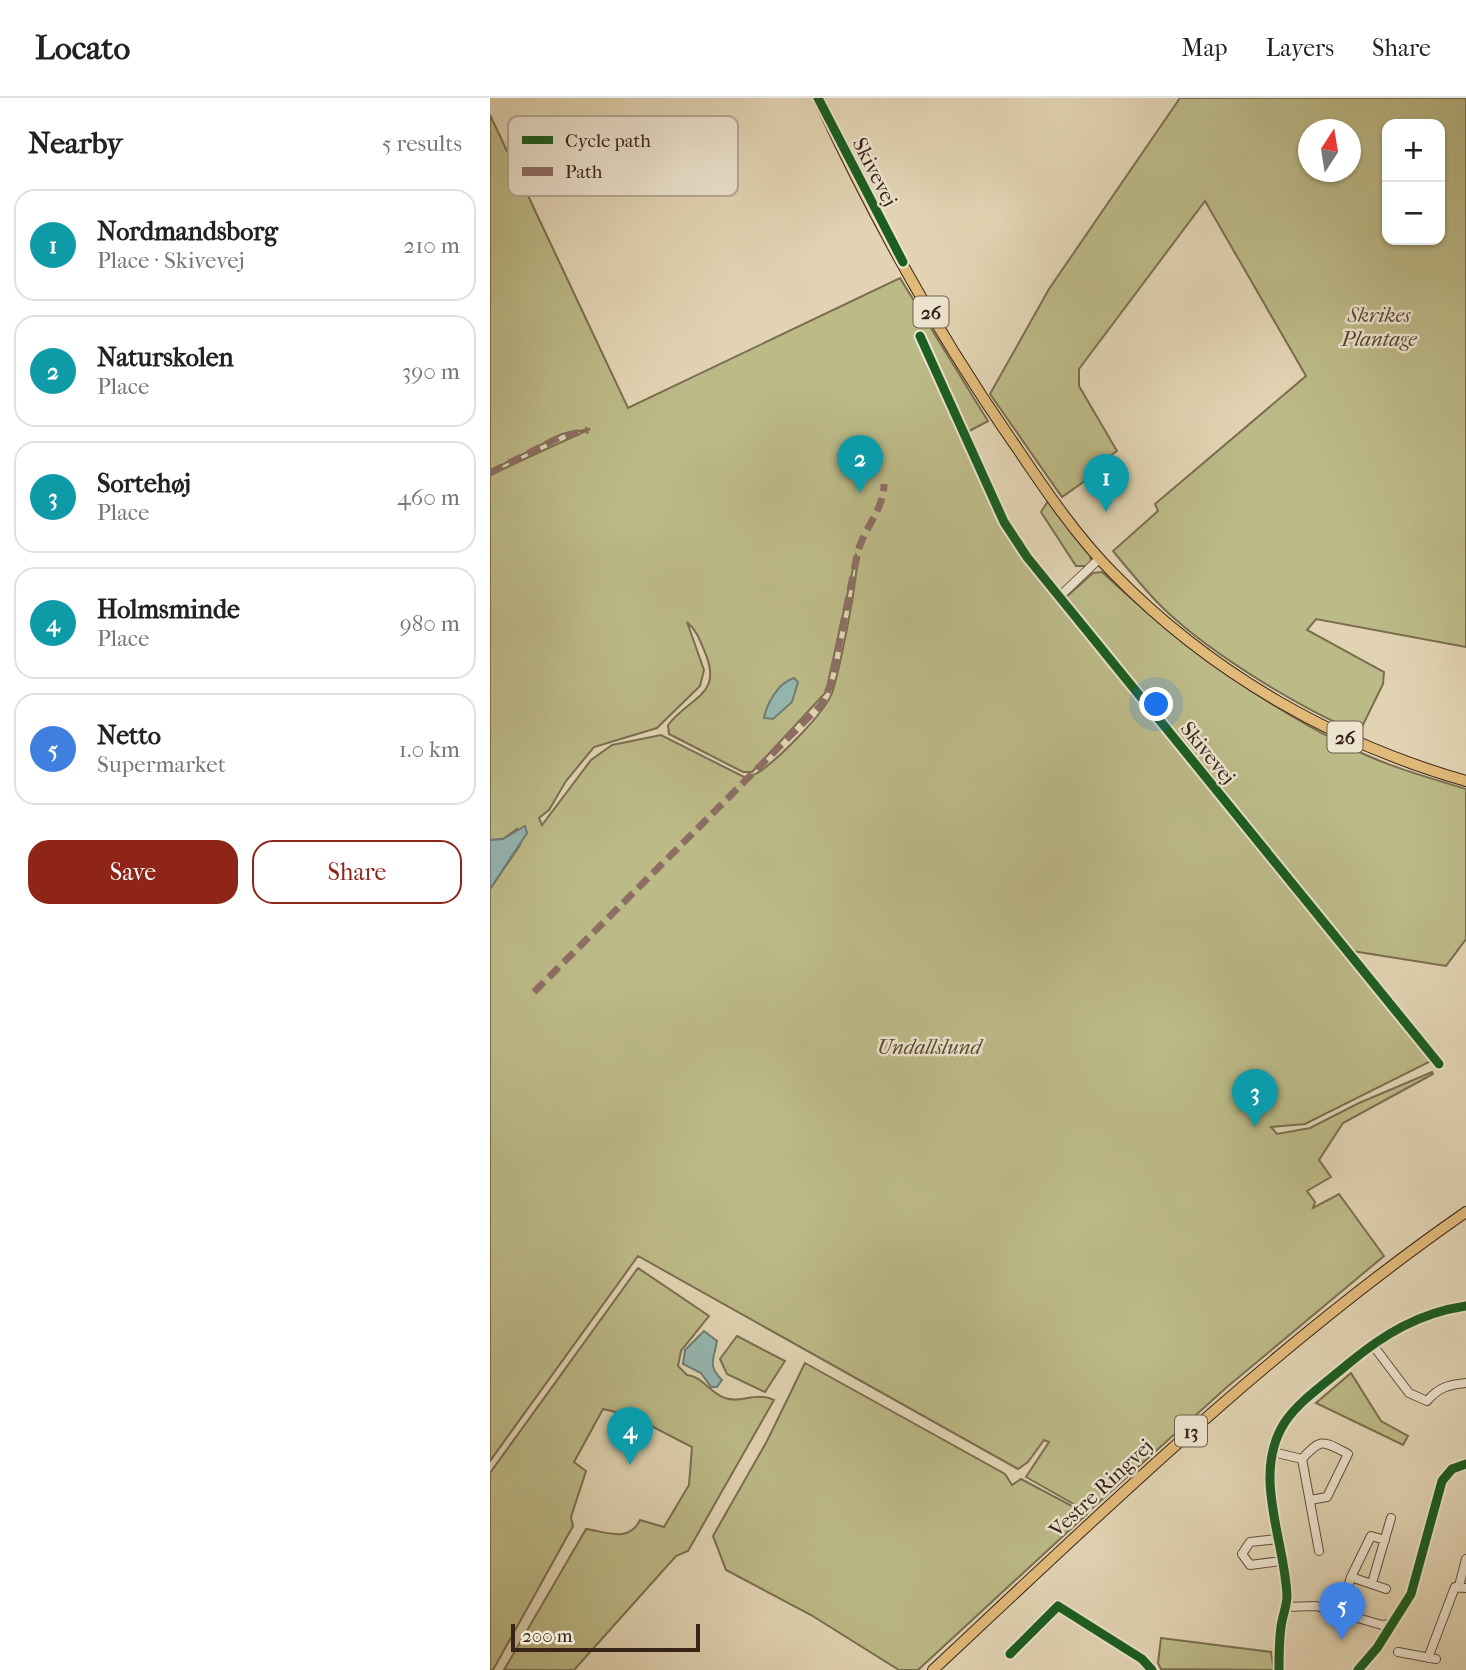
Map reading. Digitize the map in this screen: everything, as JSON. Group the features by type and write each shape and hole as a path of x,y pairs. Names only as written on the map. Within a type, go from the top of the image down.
{"main road":[{"name":"Skivevej","path":"818,98 861,185 959,362 1045,489 1100,558 1184,636 1272,698 1356,742 1466,781"},
{"name":"Vestre Ringvej","path":"933,1670 1246,1383 1335,1310 1466,1212"}],"street":[{"name":"Skivevej","path":"920,336 1004,522 1059,597 1439,1064"},
{"path":"1059,597 1100,558"},
{"path":"1279,1670 1281,1626 1287,1597 1270,1487 1273,1451 1285,1423 1297,1409 1372,1344 1401,1325 1427,1314 1466,1306"},
{"path":"1372,1344 1409,1393 1427,1401 1436,1390 1446,1385 1466,1383"},
{"path":"1301,1459 1316,1443 1325,1442 1348,1454 1327,1497 1310,1500"},
{"path":"1273,1451 1301,1459"},
{"path":"1301,1459 1319,1551"},
{"path":"1436,1501 1446,1475 1452,1469 1466,1464"},
{"path":"1372,1583 1391,1518"},
{"path":"1285,1608 1316,1606 1382,1625 1395,1620 1411,1594 1432,1519"},
{"path":"1340,1613 1351,1577 1371,1536 1385,1540"},
{"path":"1278,1539 1250,1542 1242,1554 1250,1565 1282,1561"},
{"path":"1398,1652 1432,1658 1455,1587 1463,1587 1466,1559"},
{"path":"1351,1577 1386,1590"},
{"path":"1010,1654 1058,1605 1142,1658 1152,1670"}],"green space":[{"name":"Skrikes Plantage","path":"1180,98 1466,98 1466,647 1316,619 1307,630 1384,672 1383,684 1359,733 1279,692 1198,638 1156,601 1113,551 1158,511 1155,504 1306,376 1205,201 1079,369 1079,386 1117,451 1088,471 1089,478 1062,497 990,394 1049,289"},
{"name":"Undallslund","path":"490,115 508,153 508,196 528,196 628,408 900,278 988,421 960,436 1000,524 1026,562 1431,1061 1305,1124 1271,1127 1277,1134 1310,1128 1359,1103 1432,1072 1433,1074 1343,1123 1319,1160 1331,1177 1307,1191 1315,1202 1313,1208 1339,1194 1384,1256 1227,1387 1088,1512 1026,1477 1049,1442 1044,1440 1028,1462 1018,1469 638,1256 490,1461 490,889 520,845 517,829 503,839 490,840 490,475 590,429 562,434 490,471","holes":["856,555 855,580 832,693 810,724 767,766 756,774 744,777 661,735 612,745 591,760 542,825 539,818 549,810 566,781 594,747 657,728 700,686 704,670 687,622 702,646 710,676 708,686 668,725 669,734 743,772 752,772 826,692"]},
{"path":"1048,501 1090,555 1091,562 1087,566 1076,566 1041,512"},
{"path":"1102,572 1187,645 1279,709 1374,759 1466,789 1466,939 1446,966 1352,951 1065,598 1093,573"},
{"path":"638,1268 709,1316 681,1351 678,1366 687,1375 697,1378 725,1398 737,1400 761,1397 774,1400 688,1551 676,1556 574,1670 504,1670 586,1529 624,1534 630,1532 640,1520 664,1527 689,1485 692,1447 632,1416 603,1409 574,1462 586,1471 571,1517 573,1526 493,1670 490,1670 490,1473"},
{"path":"737,1336 785,1361 765,1392 727,1374 720,1359"},
{"path":"805,1363 1005,1474 1012,1485 1021,1479 1087,1514 918,1670 899,1670 811,1615 726,1570 713,1536 767,1441"},
{"path":"1351,1373 1381,1421 1408,1436 1403,1445 1316,1403"},
{"path":"1161,1638 1271,1652 1274,1670 1161,1669 1158,1663"}],"water":[{"path":"794,678 798,682 792,702 773,719 764,718 774,694 783,684"},
{"path":"525,826 527,833 490,889 490,840 503,839"},
{"path":"704,1331 717,1341 713,1366 722,1380 717,1387 711,1387 701,1373 683,1364 685,1350"}],"marked path":[{"path":"490,473 560,437 588,430"},
{"path":"534,992 821,705 831,684 858,551 878,510 884,484"}],"cycle path":[{"path":"818,98 903,262"},
{"path":"920,336 1004,522 1027,557 1439,1064"},
{"path":"1279,1670 1280,1632 1287,1596 1270,1485 1275,1442 1285,1422 1314,1392 1389,1334 1433,1314 1466,1306"},
{"path":"1358,1670 1377,1648 1411,1594 1442,1481 1452,1469 1466,1464"},
{"path":"1010,1654 1058,1606 1142,1659 1152,1670"}],"place":[{"name":"Naturskolen","path":"860,493"},
{"name":"Nordmandsborg","path":"1106,512"},
{"name":"Sortehøj","path":"1255,1127"},
{"name":"Holmsminde","path":"630,1465"},
{"name":"Netto","path":"1342,1640"}]}
